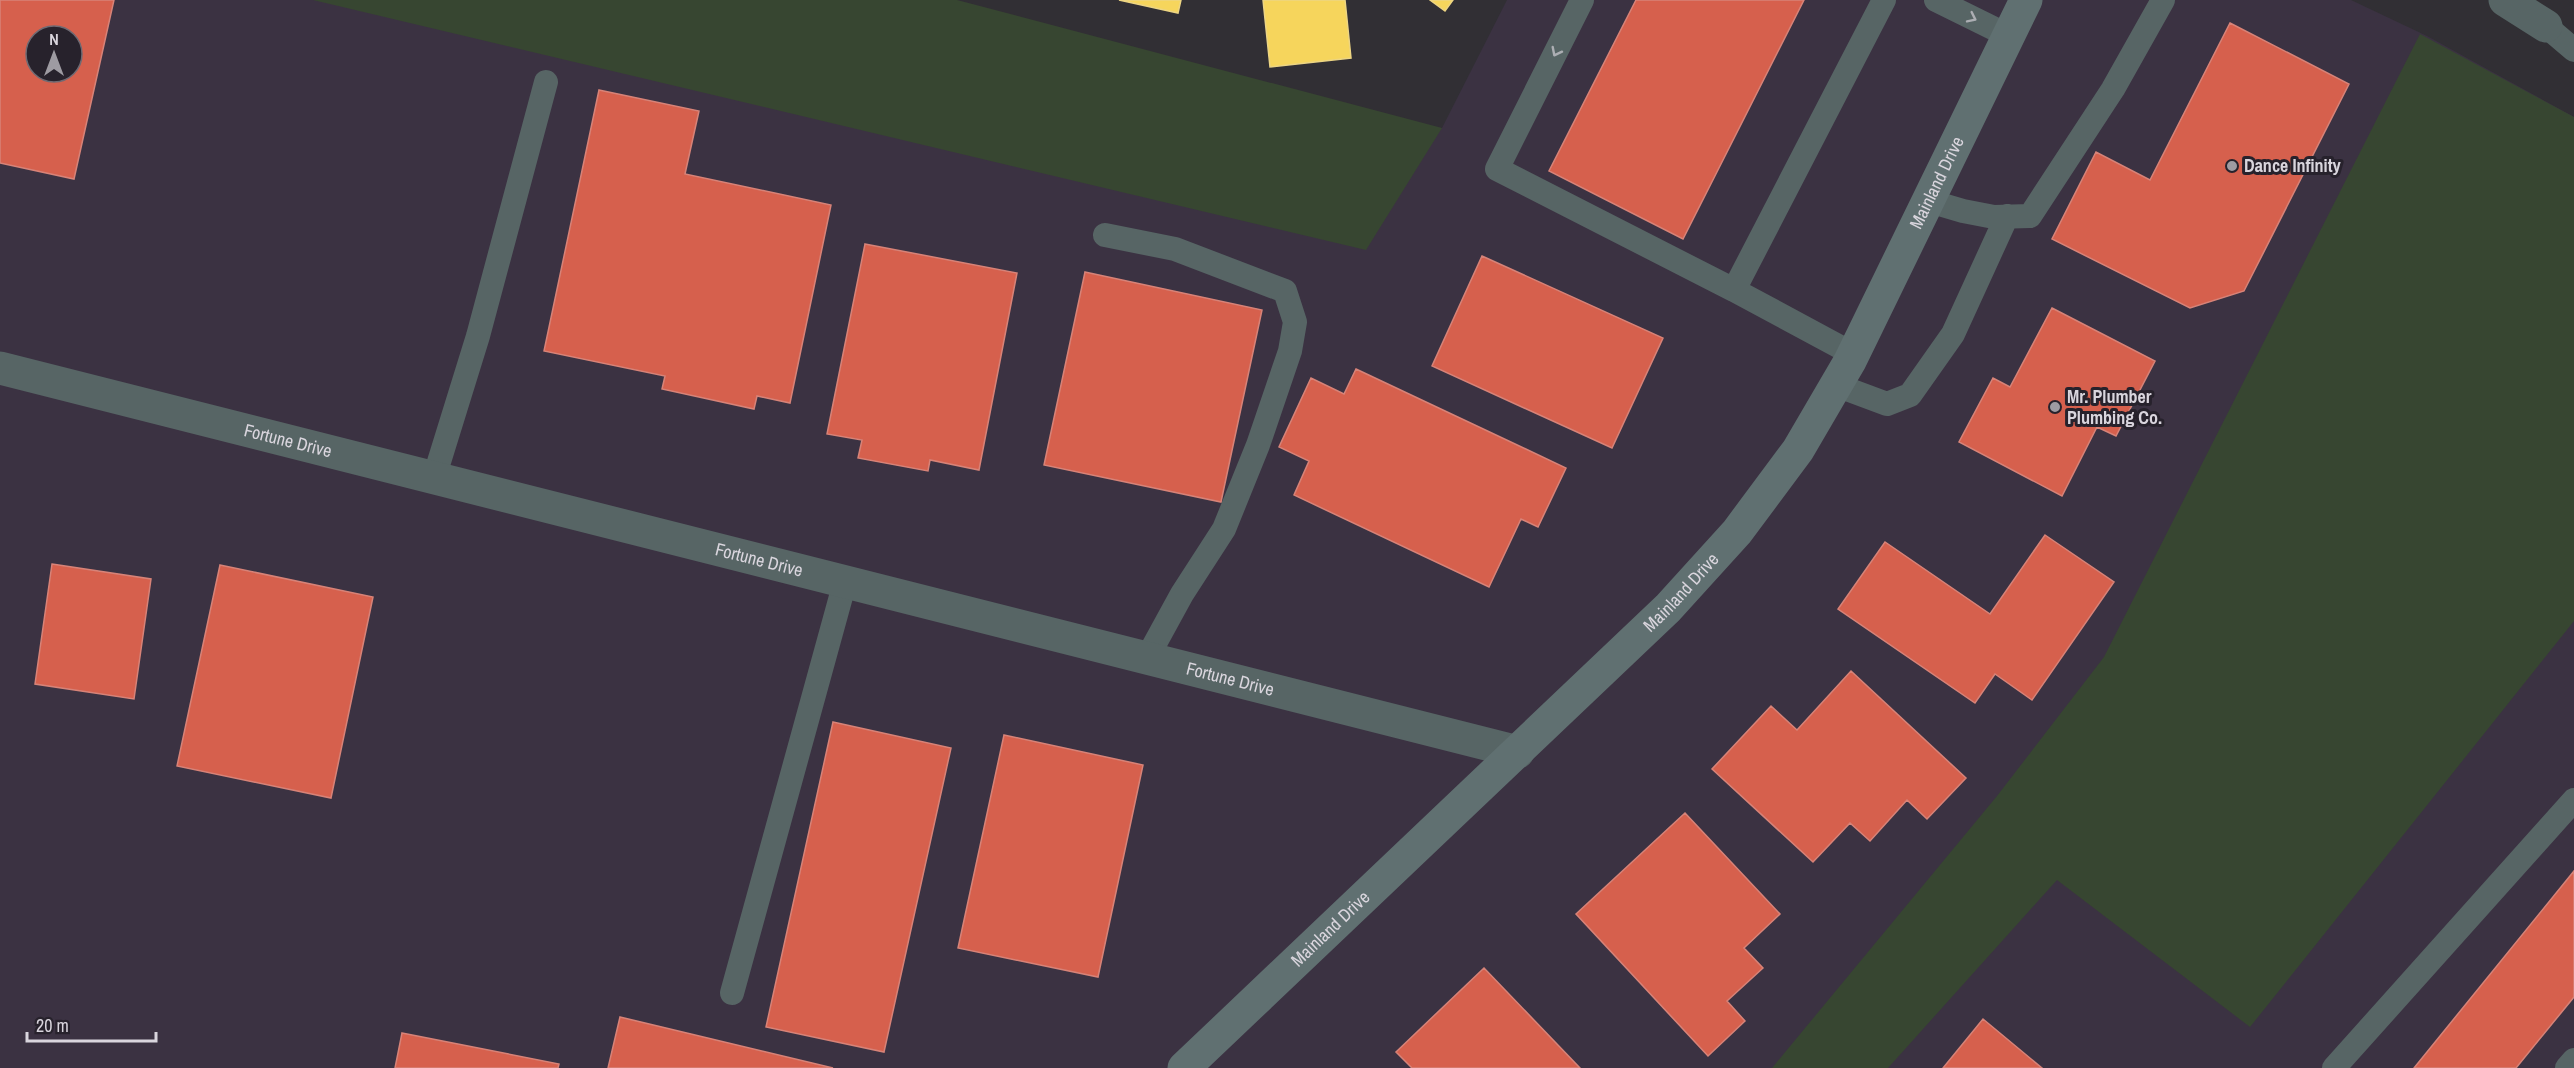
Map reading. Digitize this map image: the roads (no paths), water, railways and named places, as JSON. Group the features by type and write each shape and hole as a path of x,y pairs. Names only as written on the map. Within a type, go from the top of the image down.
{"main road":[{"name":"Mainland Drive","path":"1184,1068 1668,608 1737,532 1798,450 1853,354 2026,0"}],"street":[{"path":"2505,0 2546,26"},
{"name":"Fortune Drive","path":"0,368 1518,752"}],"lane":[{"path":"1582,0 1497,169 1734,290 1853,354"},
{"path":"1734,290 1884,0"},
{"path":"1936,0 2009,36"},
{"path":"1929,201 1963,212 1994,217 2030,216 2113,89 2163,0"},
{"path":"2546,26 2573,48"},
{"path":"434,478 478,336 546,82"},
{"path":"1836,385 1887,404 1911,395 1953,334 2007,216"},
{"path":"1105,235 1175,249 1285,291 1295,322 1290,351 1258,445 1224,529 1182,594 1147,658"},
{"path":"732,993 846,582"},
{"path":"2334,1068 2574,800"},
{"path":"2567,1068 2574,1060"}],"place":[{"name":"Dance Infinity","path":"2232,166"},
{"name":"Mr. Plumber Plumbing Co.","path":"2055,407"}]}
